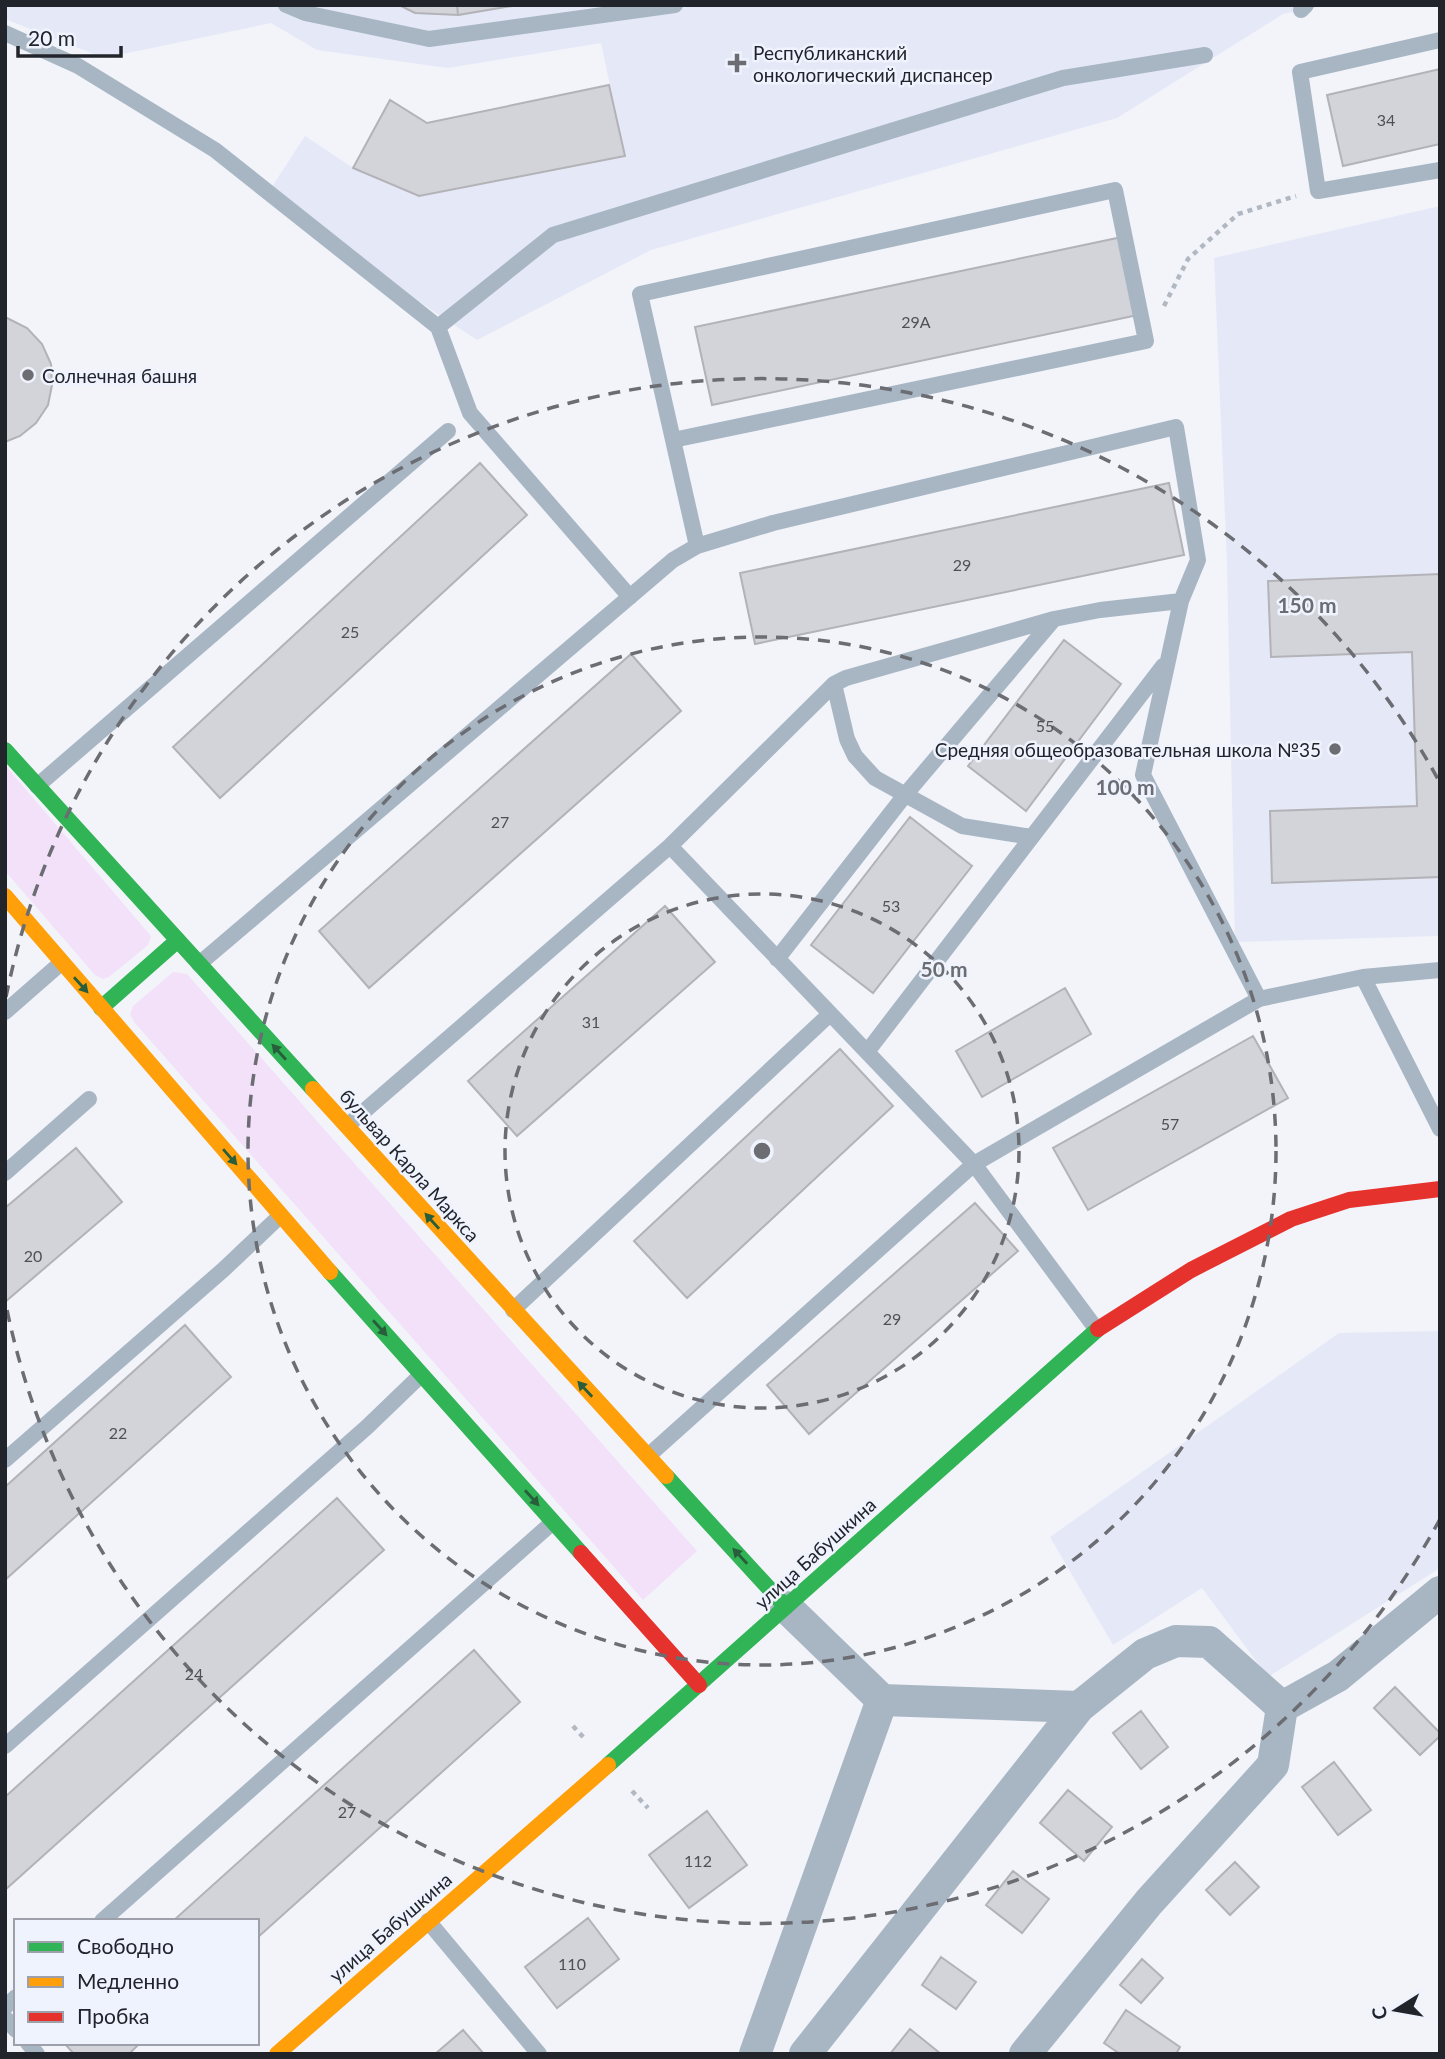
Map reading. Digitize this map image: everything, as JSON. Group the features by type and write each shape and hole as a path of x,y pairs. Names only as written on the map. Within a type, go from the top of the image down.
{"street":[{"name":"бульвар Карла Маркса","path":"5,750 513,1311 786,1606"},
{"path":"5,896 280,1216 699,1685"},
{"path":"101,1008 178,940"},
{"name":"улица Бабушкина","path":"277,2054 699,1685 1097,1330 1191,1270 1291,1219 1349,1200 1440,1189"},
{"path":"1282,1707 1338,1676 1440,1592"},
{"path":"786,1606 882,1700 1079,1707"},
{"path":"805,2054 1079,1707 1145,1654 1176,1640 1209,1642 1282,1707"},
{"path":"755,2054 882,1700"},
{"path":"1025,2054 1149,1902 1273,1765 1282,1707"}],"lane":[{"path":"286,5 305,13 429,39 675,5"},
{"path":"5,33 78,66 215,150 438,327 470,413 630,597"},
{"path":"1440,40 1300,72 1318,191 1440,170"},
{"path":"438,327 553,235 1063,78 1205,55"},
{"path":"673,440 1146,341 1115,190 640,294 673,440 697,546"},
{"path":"199,964 630,597 673,561 697,546 773,523 1176,427 1198,560 1181,601 1143,775 1259,999"},
{"path":"36,786 448,431"},
{"path":"346,1127 670,846 834,684 846,678 1054,619 1100,610 1181,601"},
{"path":"777,959 905,794 1054,619"},
{"path":"867,1052 1168,660"},
{"path":"834,684 847,739 855,756 875,778 962,826 1032,837"},
{"path":"670,846 974,1164 1097,1330"},
{"path":"5,1012 61,963"},
{"path":"648,1456 974,1164 1259,999 1363,977 1440,970"},
{"path":"1363,977 1440,1129"},
{"path":"513,1311 830,1014"},
{"path":"5,1173 89,1099"},
{"path":"5,1460 223,1270 280,1216"},
{"path":"5,1746 367,1427 422,1375"},
{"path":"104,1919 553,1522"},
{"path":"428,1921 539,2054"}],"path":[{"path":"1146,341 1188,259 1238,214 1283,198 1318,191"}],"shaded area":[{"path":"5,5 1327,5 1283,14 1117,118 651,250 477,340 264,199 305,136 353,168 419,196 625,156 601,43 448,68 317,50 271,23 104,58 5,19"},
{"name":"Средняя общеобразовательная школа №35","path":"1440,206 1440,936 1235,942 1227,563 1214,258"},
{"path":"5,765 151,936 148,945 109,977 103,979 95,975 5,871"},
{"path":"173,972 187,974 697,1551 643,1600 134,1022 130,1014 133,1006"},
{"path":"1440,1331 1440,1568 1268,1677 1202,1588 1113,1645 1050,1537 1339,1333"}],"building":[{"path":"399,5 457,5 458,15 415,13"},
{"path":"457,5 518,5 458,15"},
{"path":"1440,69 1440,144 1343,166 1327,95"},
{"path":"609,85 625,156 419,196 353,168 390,100 427,123"},
{"path":"1122,237 1138,315 712,405 695,327"},
{"name":"Солнечная башня","path":"5,317 27,328 42,344 51,364 52,385 48,405 36,423 20,436 5,442"},
{"path":"480,463 527,515 220,798 173,747"},
{"path":"1169,483 1184,555 755,644 740,573"},
{"path":"1440,574 1440,877 1272,883 1270,811 1417,806 1412,652 1271,657 1268,581"},
{"path":"1064,640 1121,684 1026,811 968,766"},
{"path":"631,654 681,711 369,988 319,931"},
{"path":"910,817 972,866 873,993 811,945"},
{"path":"665,906 715,962 517,1136 468,1081"},
{"path":"1065,988 1091,1034 982,1097 956,1051"},
{"path":"1253,1036 1288,1098 1088,1210 1053,1148"},
{"path":"840,1049 893,1106 687,1298 634,1241"},
{"path":"76,1148 122,1202 5,1302 5,1208"},
{"path":"975,1203 1018,1251 809,1434 767,1385"},
{"path":"185,1325 231,1377 5,1580 5,1487"},
{"path":"337,1498 384,1550 5,1890 5,1797"},
{"path":"474,1650 520,1702 259,1936 259,1919 175,1919"},
{"path":"1395,1687 1440,1733 1420,1755 1374,1708"},
{"path":"1141,1711 1168,1747 1141,1769 1113,1733"},
{"path":"1334,1762 1371,1810 1338,1835 1302,1787"},
{"path":"1068,1790 1112,1827 1084,1861 1040,1823"},
{"path":"707,1811 747,1865 689,1908 649,1855"},
{"path":"1235,1862 1259,1887 1230,1915 1206,1890"},
{"path":"1013,1871 1049,1899 1022,1933 986,1905"},
{"path":"588,1918 619,1959 557,2008 525,1967"},
{"path":"941,1957 976,1982 956,2009 922,1985"},
{"path":"1142,1959 1163,1978 1141,2003 1120,1985"},
{"path":"1126,2010 1180,2047 1176,2054 1120,2054 1104,2043"},
{"path":"910,2029 941,2054 890,2054"},
{"path":"463,2030 484,2054 435,2054"},
{"path":"66,2045 138,2045 129,2054 74,2054"}],"traffic: fast":[{"path":"5,750 313,1089"},
{"path":"101,1008 178,940"},
{"path":"330,1272 581,1553"},
{"path":"608,1765 1098,1329"},
{"path":"666,1476 786,1607"}],"traffic: slow":[{"path":"5,896 330,1272"},
{"path":"313,1089 666,1476"},
{"path":"277,2054 608,1765"}],"traffic: jam":[{"path":"1098,1329 1191,1270 1291,1219 1349,1200 1440,1189"},
{"path":"581,1553 699,1685"}],"place":[{"name":"Республиканский онкологический диспансер","path":"737,63"},
{"name":"Солнечная башня","path":"28,375"},
{"name":"Средняя общеобразовательная школа №35","path":"1335,749"}]}
